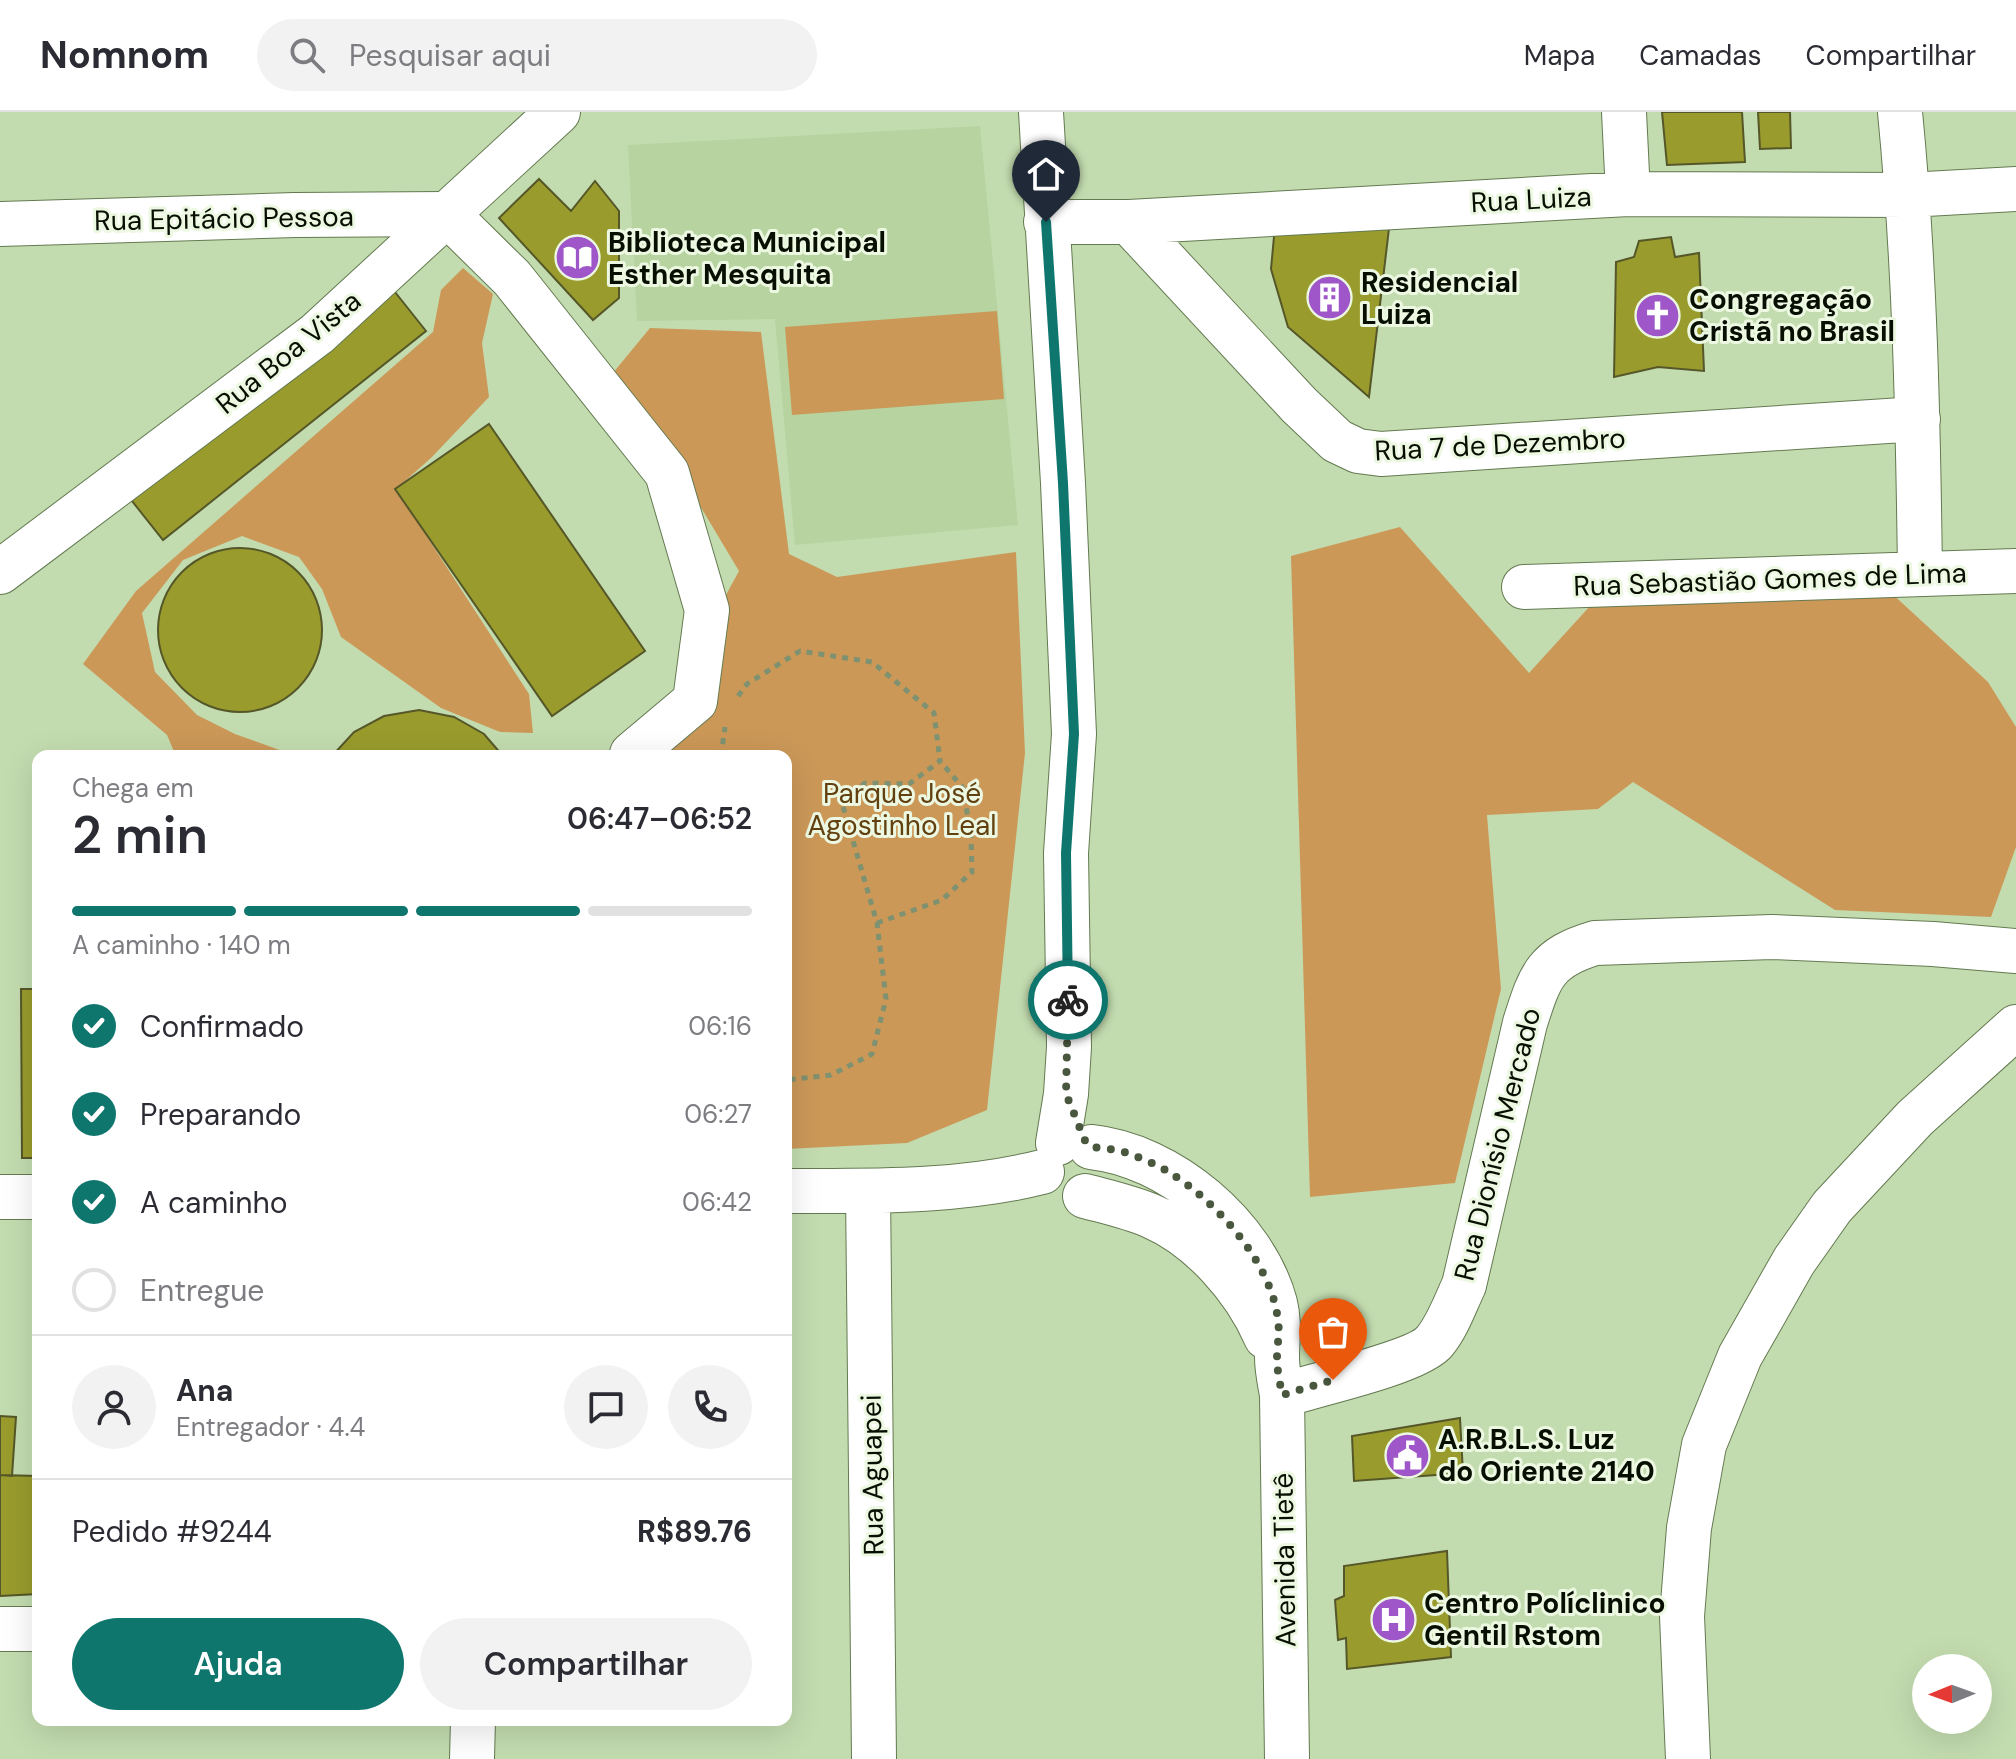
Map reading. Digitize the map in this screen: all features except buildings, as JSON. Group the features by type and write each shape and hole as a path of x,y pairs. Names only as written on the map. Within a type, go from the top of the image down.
{"street":[{"name":"Rua Boa Vista","path":"0,572 317,334 558,112"},
{"path":"1041,112 1074,734 1066,853 1069,1047 1060,1168"},
{"path":"1624,112 1628,194"},
{"path":"1900,112 1908,195 1918,419 1920,573"},
{"name":"Rua Luiza","path":"1046,222 1129,222 1628,194 1908,195 2016,189"},
{"path":"0,199 46,222"},
{"name":"Rua Epitácio Pessoa","path":"0,224 447,214"},
{"path":"447,214 512,278 667,473 707,610 695,701 637,750"},
{"name":"Rua 7 de Dezembro","path":"1129,222 1299,405 1337,441 1358,451 1381,454 1918,419"},
{"name":"Rua Sebastião Gomes de Lima","path":"1524,587 2016,571"},
{"name":"Rua Dionísio Mercado","path":"1279,1378 1409,1357 1434,1344 1464,1285 1535,991 1552,963 1569,951 1595,943 1772,937 2016,951"},
{"path":"1688,1759 1682,1616 1689,1528 1704,1445 1740,1356 1794,1261 1832,1207 1915,1118 2016,1027"},
{"name":"Avenida Tietê","path":"792,1191 868,1191 1060,1168 1176,1229 1209,1257 1242,1294 1261,1324 1279,1378 1287,1759"},
{"name":"Rua Aguapei","path":"868,1191 874,1759"},
{"path":"0,1197 32,1197"},
{"path":"0,1629 32,1629"},
{"path":"472,1759 473,1726"}],"path":[{"path":"729,708 747,684 800,651 872,662 934,713 940,761 963,788 971,836 972,872 942,900 877,923"},
{"path":"722,750 727,720"},
{"path":"792,1079 831,1075 872,1054 886,999 877,923 842,803 865,783 909,784 940,761"}],"shaded area":[{"path":"980,126 1018,525 795,545 775,319 637,321 628,145"}],"green space":[{"path":"463,268 493,294 482,343 489,397 431,458 396,489 529,694 533,733 500,732 441,708 341,637 322,589 299,557 242,536 183,560 142,613 155,672 197,715 235,734 279,750 173,750 167,735 83,664 136,591 433,332 441,290"},
{"path":"997,311 1004,399 792,415 785,327"},
{"name":"Parque José Agostinho Leal","path":"650,328 761,332 789,554 837,577 1016,552 1025,753 987,1110 907,1143 792,1149 792,750 667,750 665,707 739,571 666,449 594,396"},
{"path":"1400,527 1529,673 1590,606 1888,590 1988,682 2016,727 2016,847 1991,917 1835,910 1633,782 1598,809 1487,815 1501,989 1455,1183 1310,1197 1291,556"}],"way so far":[{"path":"1068,1000 1066,1094 1086,1143 1091,1147 1121,1151 1144,1159 1169,1172 1224,1218 1247,1247 1275,1302 1279,1323 1277,1361 1282,1395 1333,1380"}],"place":[{"name":"Biblioteca Municipal Esther Mesquita","path":"577,258"},
{"name":"Residencial Luiza","path":"1330,298"},
{"name":"Congregação Cristã no Brasil","path":"1658,315"},
{"name":"A.R.B.L.S. Luz do Oriente 2140","path":"1407,1455"},
{"name":"Centro Políclinico Gentil Rstom","path":"1393,1619"}],"route":[{"path":"1046,222 1063,483 1074,734 1066,853 1068,1000"}]}
